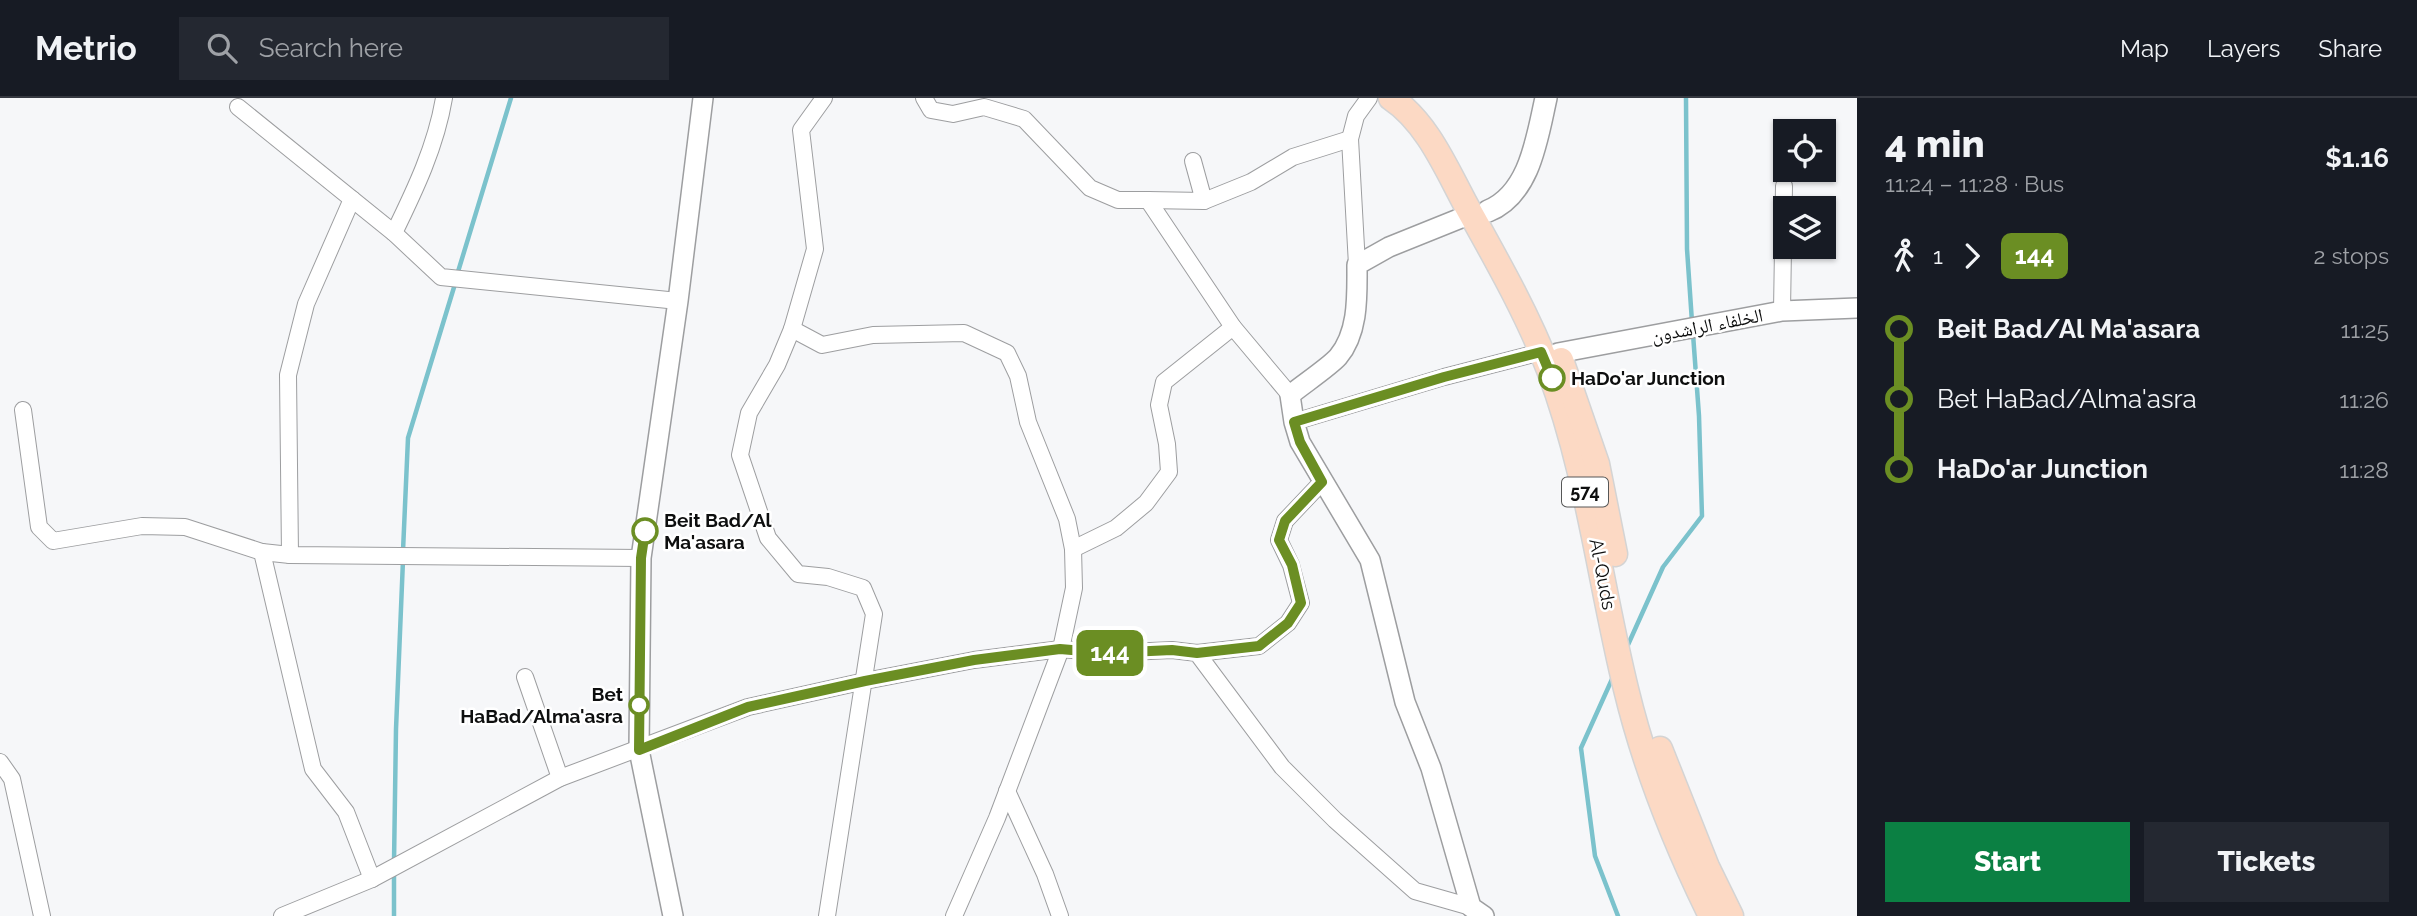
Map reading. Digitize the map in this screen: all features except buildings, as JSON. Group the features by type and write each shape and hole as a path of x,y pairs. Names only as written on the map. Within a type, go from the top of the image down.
{"main road":[{"name":"Al-Quds","path":"1391,98 1409,112 1420,126 1479,212 1539,310 1565,421 1586,495 1634,721 1659,799 1711,916"},
{"name":"Al-Quds","path":"1416,98 1434,118 1479,212"},
{"path":"1479,212 1502,205 1519,186 1527,168 1546,98"},
{"name":"Al-Quds","path":"1548,354 1587,430 1597,464 1639,677 1652,729 1701,855 1731,916"}],"street":[{"path":"394,233 418,185 441,117 444,98"},
{"path":"673,916 639,750 641,558 678,301 703,98"},
{"path":"824,98 801,130 815,249 792,329 777,365 749,413 740,455 768,538 798,573 828,577 863,588 874,614 827,916"},
{"path":"924,98 931,110 953,114 984,107 1024,119 1090,188 1118,200 1204,201 1251,182 1293,157 1350,139"},
{"path":"1290,395 1338,357 1354,319 1357,265 1350,139 1356,116 1369,98"},
{"path":"238,107 394,233 441,277 678,301"},
{"path":"1193,161 1204,201"},
{"path":"1782,311 1784,186"},
{"path":"290,555 288,375 306,304 352,199"},
{"path":"1148,200 1233,327 1290,395 1300,442 1370,560 1405,702 1431,768 1473,913"},
{"path":"1357,265 1389,247 1479,212"},
{"name":"الخلفاء الراشدون","path":"1548,354 1782,311 1857,308"},
{"path":"1073,549 1116,528 1146,503 1169,472 1167,444 1159,405 1164,382 1233,327"},
{"path":"792,329 822,345 873,335 964,333 1007,353 1018,376 1028,422 1068,519 1073,549 1074,588 1060,649 1007,792 954,916"},
{"path":"1294,422 1431,381 1548,354"},
{"path":"23,410 38,527 53,541 142,526 185,527 262,552 290,555 641,558"},
{"path":"282,916 372,878 560,778 748,707 974,660 1060,649 1107,653 1172,650 1197,653 1259,646 1288,623 1301,603 1292,565 1279,540 1285,521 1322,482"},
{"path":"262,552 313,769 345,812 372,878"},
{"path":"1197,653 1282,767 1335,820 1415,891 1473,913"},
{"path":"525,677 560,778"},
{"path":"0,762 12,779 42,916"},
{"path":"1007,792 1045,874 1060,916"}],"waterway":[{"path":"457,275 511,98"},
{"path":"1686,98 1687,249 1692,322"},
{"path":"403,551 408,438 455,284"},
{"path":"1627,647 1663,567 1702,516 1693,334"},
{"path":"394,863 403,560"},
{"path":"1613,677 1581,748 1595,856 1618,916"},
{"path":"394,871 394,916"}],"bus line":[{"name":"144","path":"645,531 641,558 639,750 748,707 974,660 1060,649 1107,653 1172,650 1197,653 1259,646 1288,623 1301,603 1292,565 1279,540 1285,521 1322,482 1300,442 1294,422 1444,377 1541,352 1552,378"}],"place":[{"name":"HaDo'ar Junction","path":"1552,378"},
{"name":"Beit Bad/Al Ma'asara","path":"645,531"},
{"name":"Bet HaBad/Alma'asra","path":"639,705"}]}
